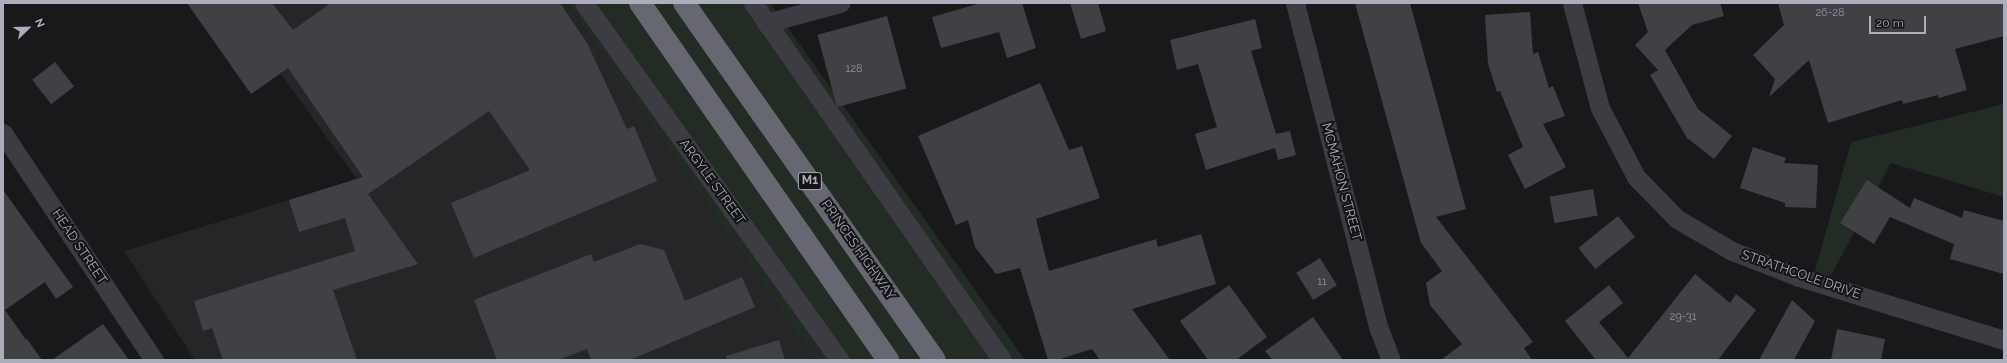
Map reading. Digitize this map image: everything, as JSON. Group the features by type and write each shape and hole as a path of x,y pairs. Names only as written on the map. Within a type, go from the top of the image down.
{"highway":[{"path":"640,3 888,360"},
{"name":"PRINCES HIGHWAY","path":"684,3 935,360"}],"street":[{"name":"ARGYLE STREET","path":"584,3 840,360"},
{"path":"753,3 1002,360"},
{"path":"766,23 840,3"},
{"name":"MCMAHON STREET","path":"1295,3 1379,328 1391,360"},
{"name":"STRATHCOLE DRIVE","path":"1572,3 1600,108 1636,178 1677,219 1732,251 1799,277 2004,340"},
{"name":"HEAD STREET","path":"3,133 154,360"}],"shaded area":[{"path":"229,3 567,3 815,360 195,360 124,251 357,179"},
{"path":"567,3 770,3 1025,360 815,360"},
{"path":"2004,104 2004,197 1891,163 1827,283 1813,278 1851,142"}],"building":[{"path":"187,3 272,3 293,30 331,3 560,3 587,43 627,129 634,126 657,181 474,258 451,203 530,170 489,111 368,194 418,264 333,290 357,360 223,360 212,328 203,331 194,301 355,251 345,218 299,232 289,200 363,177 288,68 251,94"},
{"path":"981,3 1022,3 1036,48 1007,58 999,32 941,48 932,17"},
{"path":"1070,3 1098,3 1106,31 1081,39"},
{"path":"1355,3 1410,3 1466,209 1436,217 1533,342 1524,348 1532,360 1441,360 1462,344 1430,305 1426,283 1442,271 1421,243"},
{"path":"1638,3 1720,3 1724,16 1692,25 1665,50 1698,109 1732,136 1714,159 1687,138 1650,75 1658,70 1635,45 1648,32"},
{"path":"1778,3 2004,3 2004,36 1955,49 1967,90 1939,98 1938,95 1903,104 1902,100 1828,123 1809,60 1769,97 1775,79 1753,55 1784,25"},
{"path":"1530,12 1533,54 1538,52 1549,88 1553,86 1565,116 1543,124 1566,167 1525,189 1508,155 1523,147 1500,91 1497,92 1488,64 1485,15"},
{"path":"887,16 906,88 837,107 817,35"},
{"path":"1255,19 1262,48 1251,51 1276,134 1290,131 1296,155 1278,160 1275,148 1206,170 1195,134 1217,127 1198,64 1177,70 1170,40"},
{"path":"55,62 74,86 51,104 32,80"},
{"path":"1040,83 1069,150 1082,146 1100,198 1036,219 1049,271 1156,239 1158,247 1201,234 1216,284 1132,309 1170,360 1100,360 1092,349 1057,360 1048,360 1020,268 996,274 975,247 968,220 956,225 918,136"},
{"path":"1753,147 1786,158 1784,163 1818,165 1816,208 1785,207 1785,203 1740,188"},
{"path":"1867,180 1910,208 1914,198 1962,218 1964,210 2004,221 2004,274 1950,259 1954,244 1890,217 1874,244 1840,223"},
{"path":"1593,189 1598,216 1554,223 1550,197"},
{"path":"3,190 73,287 56,299 45,282 5,310 42,360 3,360"},
{"path":"1618,216 1635,237 1595,269 1578,248"},
{"path":"640,244 664,250 685,301 742,277 755,307 630,360 591,360 587,349 558,360 497,360 474,300 591,254 594,262"},
{"path":"1320,258 1337,285 1313,300 1296,273"},
{"path":"1695,274 1730,303 1736,294 1756,310 1718,360 1596,360 1565,321 1609,285 1623,303 1599,322 1628,358"},
{"path":"1229,285 1267,337 1236,360 1208,360 1180,321"},
{"path":"1792,300 1815,321 1794,360 1759,360"},
{"path":"1313,317 1343,360 1272,360 1265,351"},
{"path":"103,324 129,360 52,360"},
{"path":"1837,329 1885,339 1881,360 1831,360"},
{"path":"779,340 785,360 727,360 726,356"}]}
